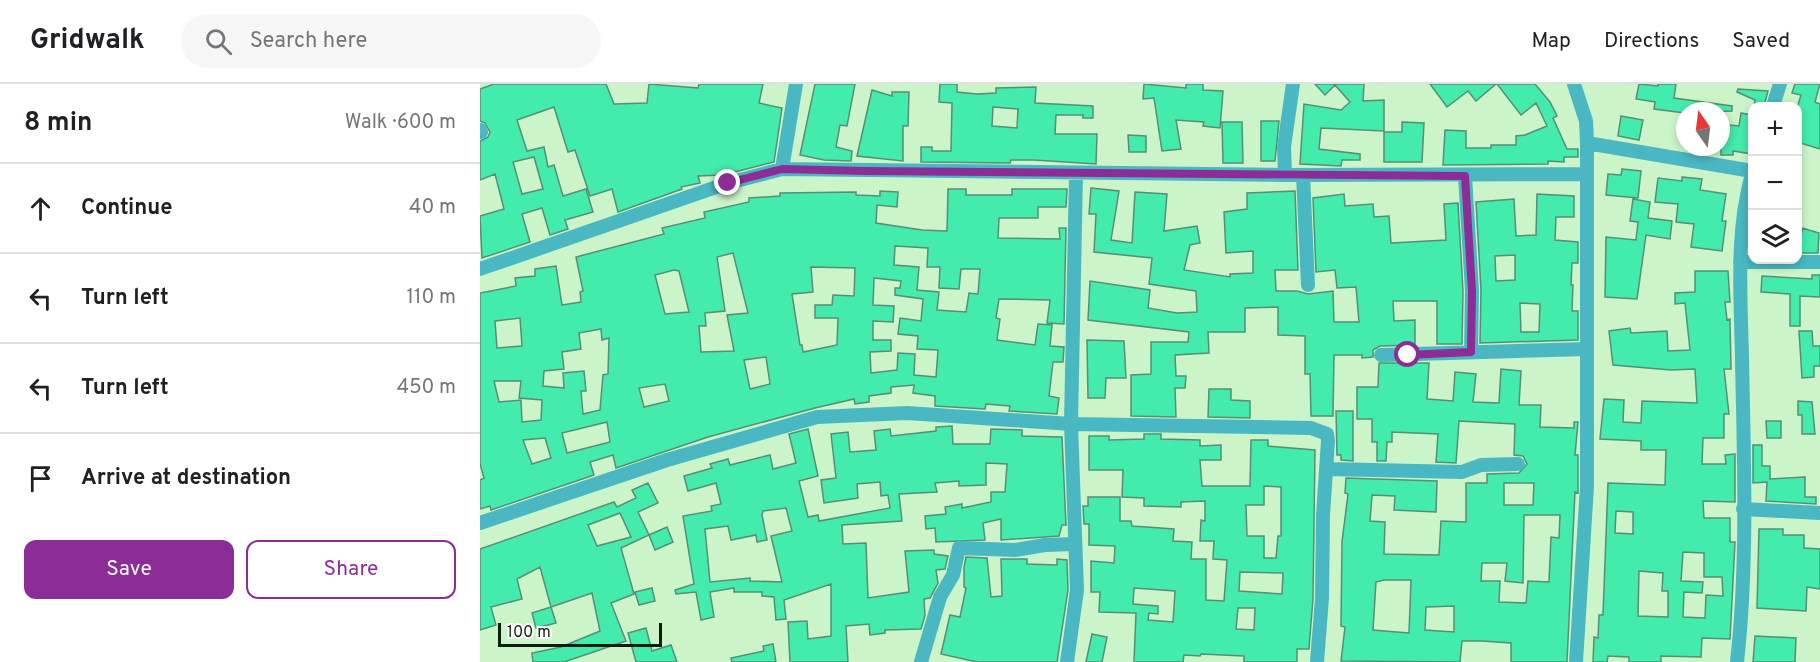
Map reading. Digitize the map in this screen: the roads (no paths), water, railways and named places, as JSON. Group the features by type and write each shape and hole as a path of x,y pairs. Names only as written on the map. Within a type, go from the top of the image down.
{"street":[{"path":"782,169 796,84"},
{"path":"1285,175 1284,147 1293,84"},
{"path":"1574,84 1586,121 1587,143 1587,486 1576,662"},
{"path":"1774,102 1780,84"},
{"path":"1587,143 1748,172"},
{"path":"480,268 728,183 782,169 1285,175 1587,174"},
{"path":"1067,662 1076,606 1071,424 1076,173"},
{"path":"1303,175 1308,285"},
{"path":"1465,176 1472,291 1471,352"},
{"path":"1737,662 1741,627 1743,509 1740,262 1743,218 1748,193"},
{"path":"1740,262 1820,262"},
{"path":"1381,355 1587,349"},
{"path":"480,523 667,460 817,417 907,413 1071,424 1311,428 1327,434 1323,515 1323,598 1317,662"},
{"path":"1327,469 1462,472 1481,465 1518,464"},
{"path":"1743,509 1820,513"},
{"path":"921,662 940,597 953,575 959,548 1015,550 1045,544 1075,544"}]}
